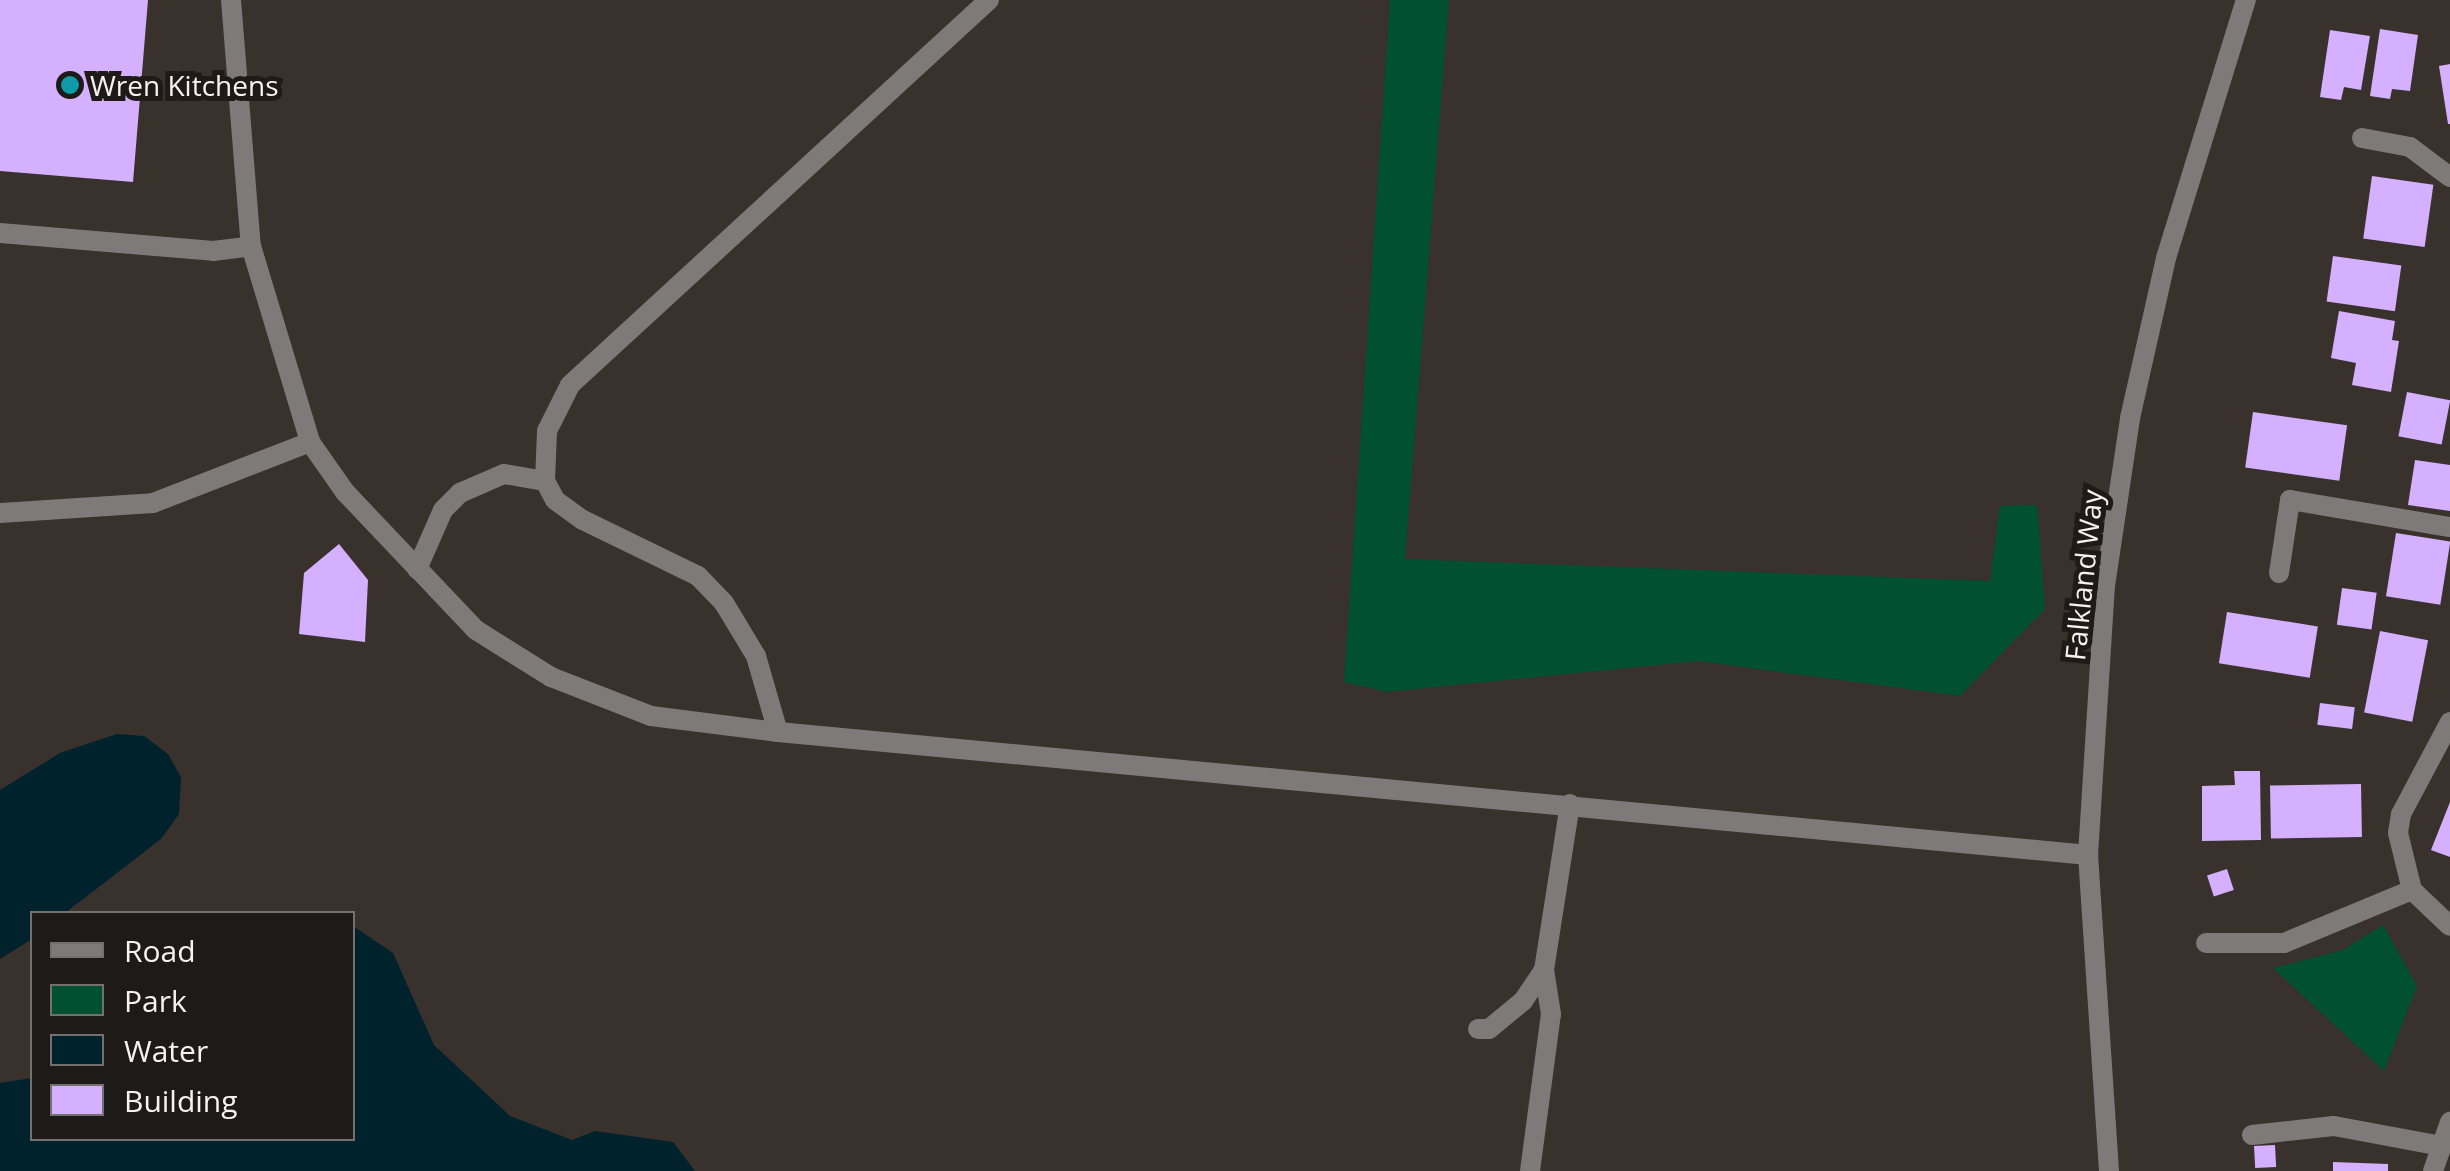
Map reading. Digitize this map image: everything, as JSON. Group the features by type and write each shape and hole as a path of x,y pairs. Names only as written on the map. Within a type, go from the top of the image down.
{"street":[{"path":"231,0 251,246 310,442 345,492 476,630 552,677 651,716 778,732 2088,854"},
{"path":"778,732 756,656 724,603 698,576 583,520 555,500 545,480 547,431 570,384 990,0"},
{"name":"Falkland Way","path":"2109,1171 2088,854 2105,586 2130,418 2166,258 2246,0"},
{"path":"2362,138 2410,147 2450,177"},
{"path":"0,233 212,251 251,246"},
{"path":"0,513 153,503 310,442"},
{"path":"417,569 443,510 460,493 504,474 545,480"},
{"path":"2279,573 2290,500 2450,527"},
{"path":"2450,722 2400,814 2399,853 2412,890 2450,926"},
{"path":"1530,1171 1551,1014 1544,970 1570,804"},
{"path":"2206,943 2284,943 2412,890"},
{"path":"1478,1029 1489,1028 1522,1002 1544,970"},
{"path":"2433,1171 2450,1122"},
{"path":"2252,1135 2334,1126 2442,1146"}],"green space":[{"path":"1390,0 1449,0 1405,559 1990,581 2000,506 2037,505 2045,609 1960,696 1698,661 1386,692 1344,682"},
{"path":"2383,925 2417,986 2384,1071 2273,968 2343,950"}],"water":[{"path":"117,734 144,736 168,754 181,777 179,814 161,839 68,911 30,911 30,940 0,959 0,790 60,753"},
{"path":"355,927 393,953 434,1045 510,1116 572,1140 595,1131 673,1142 695,1171 0,1171 0,1083 30,1078 30,1141 355,1141"}],"building":[{"name":"Wren Kitchens","path":"0,0 148,0 133,182 0,171"},
{"path":"2380,29 2418,35 2410,91 2392,89 2390,99 2370,96"},
{"path":"2330,30 2370,36 2361,90 2344,87 2341,100 2320,97"},
{"path":"2450,64 2450,124 2448,124 2439,66"},
{"path":"2372,176 2433,185 2425,247 2363,238"},
{"path":"2333,256 2401,266 2395,311 2327,302"},
{"path":"2339,311 2395,321 2392,340 2399,341 2391,392 2352,385 2356,363 2331,358"},
{"path":"2407,392 2450,400 2442,445 2398,436"},
{"path":"2253,412 2347,425 2339,481 2245,467"},
{"path":"2415,460 2450,465 2450,511 2408,505"},
{"path":"2396,533 2450,542 2440,605 2386,596"},
{"path":"339,544 368,580 365,642 299,634 304,573"},
{"path":"2342,588 2377,593 2372,630 2337,625"},
{"path":"2227,612 2318,626 2310,678 2219,663"},
{"path":"2380,631 2428,640 2412,722 2364,712"},
{"path":"2320,703 2355,707 2352,729 2317,725"},
{"path":"2234,771 2260,771 2261,840 2202,841 2202,786 2235,785"},
{"path":"2361,784 2362,837 2271,839 2270,786"},
{"path":"2450,802 2450,857 2431,850"},
{"path":"2227,869 2234,890 2214,896 2207,875"},
{"path":"2275,1145 2276,1167 2255,1168 2254,1146"},
{"path":"2333,1162 2388,1164 2388,1171 2333,1171"}],"place":[{"name":"Wren Kitchens","path":"70,85"}]}
